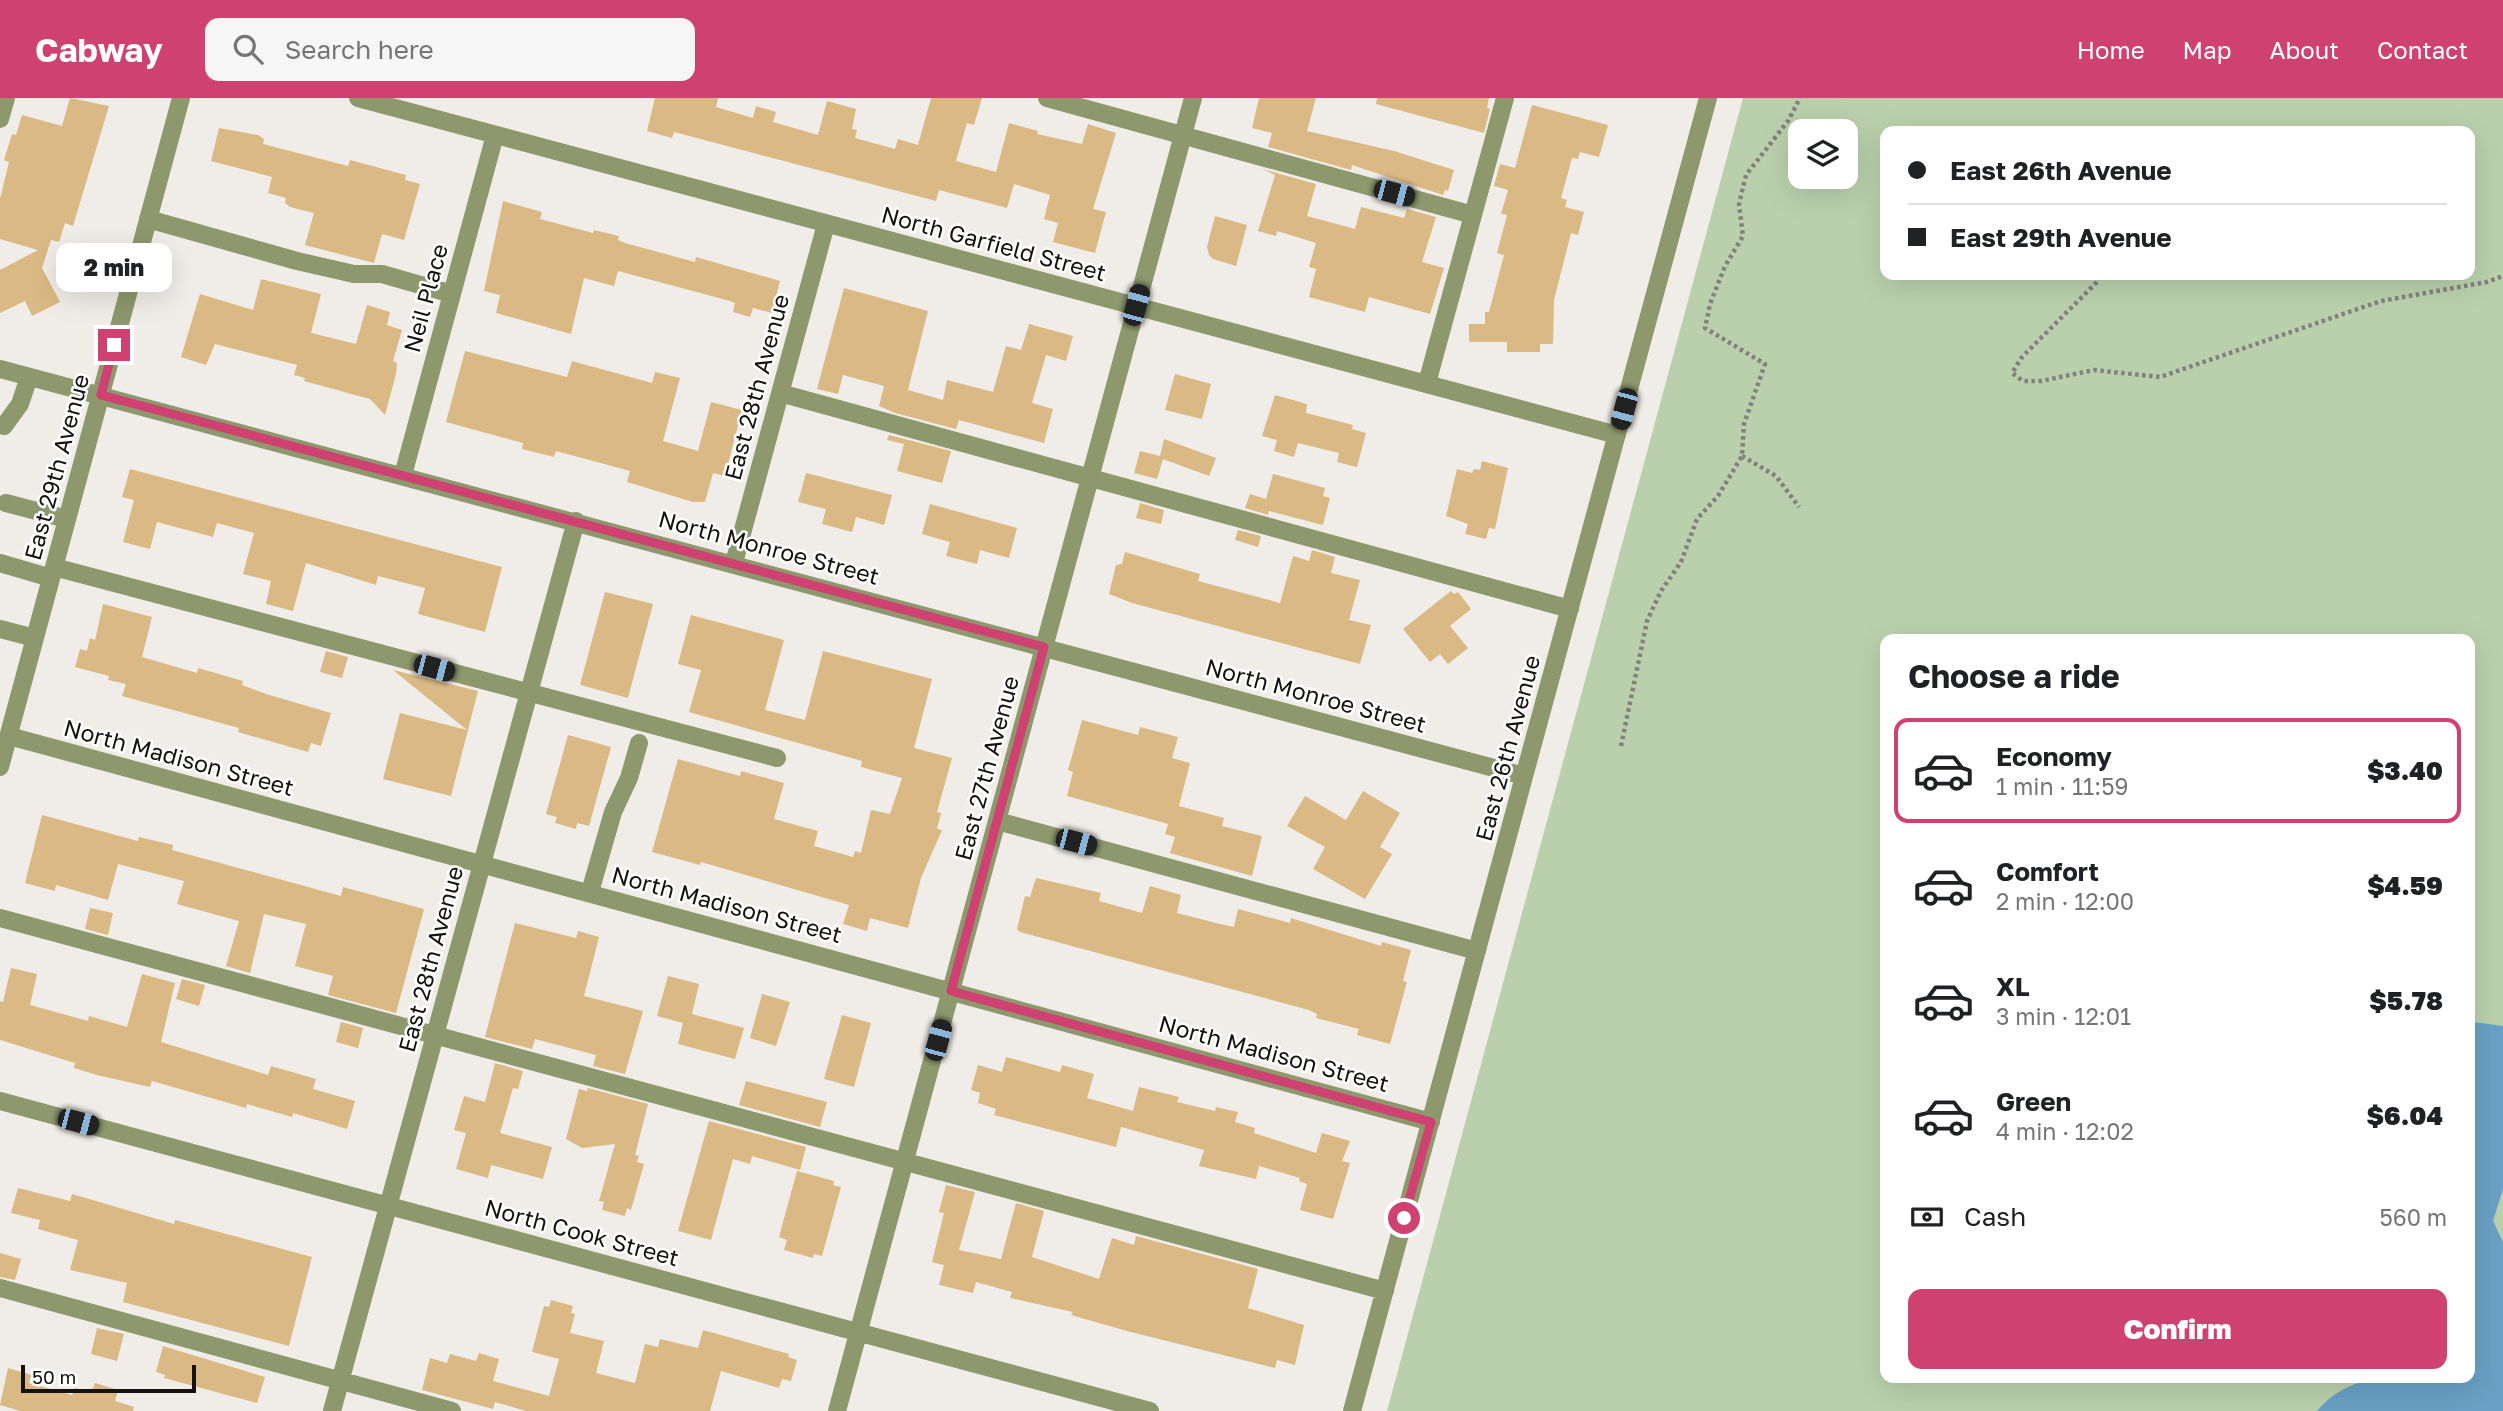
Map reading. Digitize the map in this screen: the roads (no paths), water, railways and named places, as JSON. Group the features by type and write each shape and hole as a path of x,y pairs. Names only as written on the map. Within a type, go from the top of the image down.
{"street":[{"path":"0,119 6,98"},
{"name":"East 29th Avenue","path":"1,760 181,98"},
{"name":"North Garfield Street","path":"358,98 1617,435"},
{"path":"1047,98 1473,215"},
{"name":"East 27th Avenue","path":"837,1411 1193,98"},
{"path":"1427,383 1505,98"},
{"name":"East 26th Avenue","path":"1352,1411 1708,98"},
{"name":"Neil Place","path":"403,475 495,135"},
{"path":"149,219 297,261 354,274 383,274 452,294"},
{"name":"East 28th Avenue","path":"734,563 826,224"},
{"name":"North Monroe Street","path":"0,369 1524,776"},
{"path":"4,426 20,404 29,377"},
{"path":"780,393 1570,609"},
{"path":"6,503 67,519"},
{"name":"East 28th Avenue","path":"332,1411 576,521"},
{"path":"0,563 52,572 777,758"},
{"path":"0,629 35,638"},
{"path":"0,694 19,698"},
{"name":"North Madison Street","path":"9,736 1431,1122"},
{"path":"590,892 613,812 629,778 639,743"},
{"path":"997,821 1477,951"},
{"path":"0,918 1385,1291"},
{"name":"North Cook Street","path":"0,1101 1150,1411"},
{"path":"0,1288 452,1411"}],"water":[{"path":"2475,1022 2503,1026 2503,1189 2493,1221 2503,1242 2503,1411 2317,1411 2332,1397 2359,1383 2475,1383"}]}
